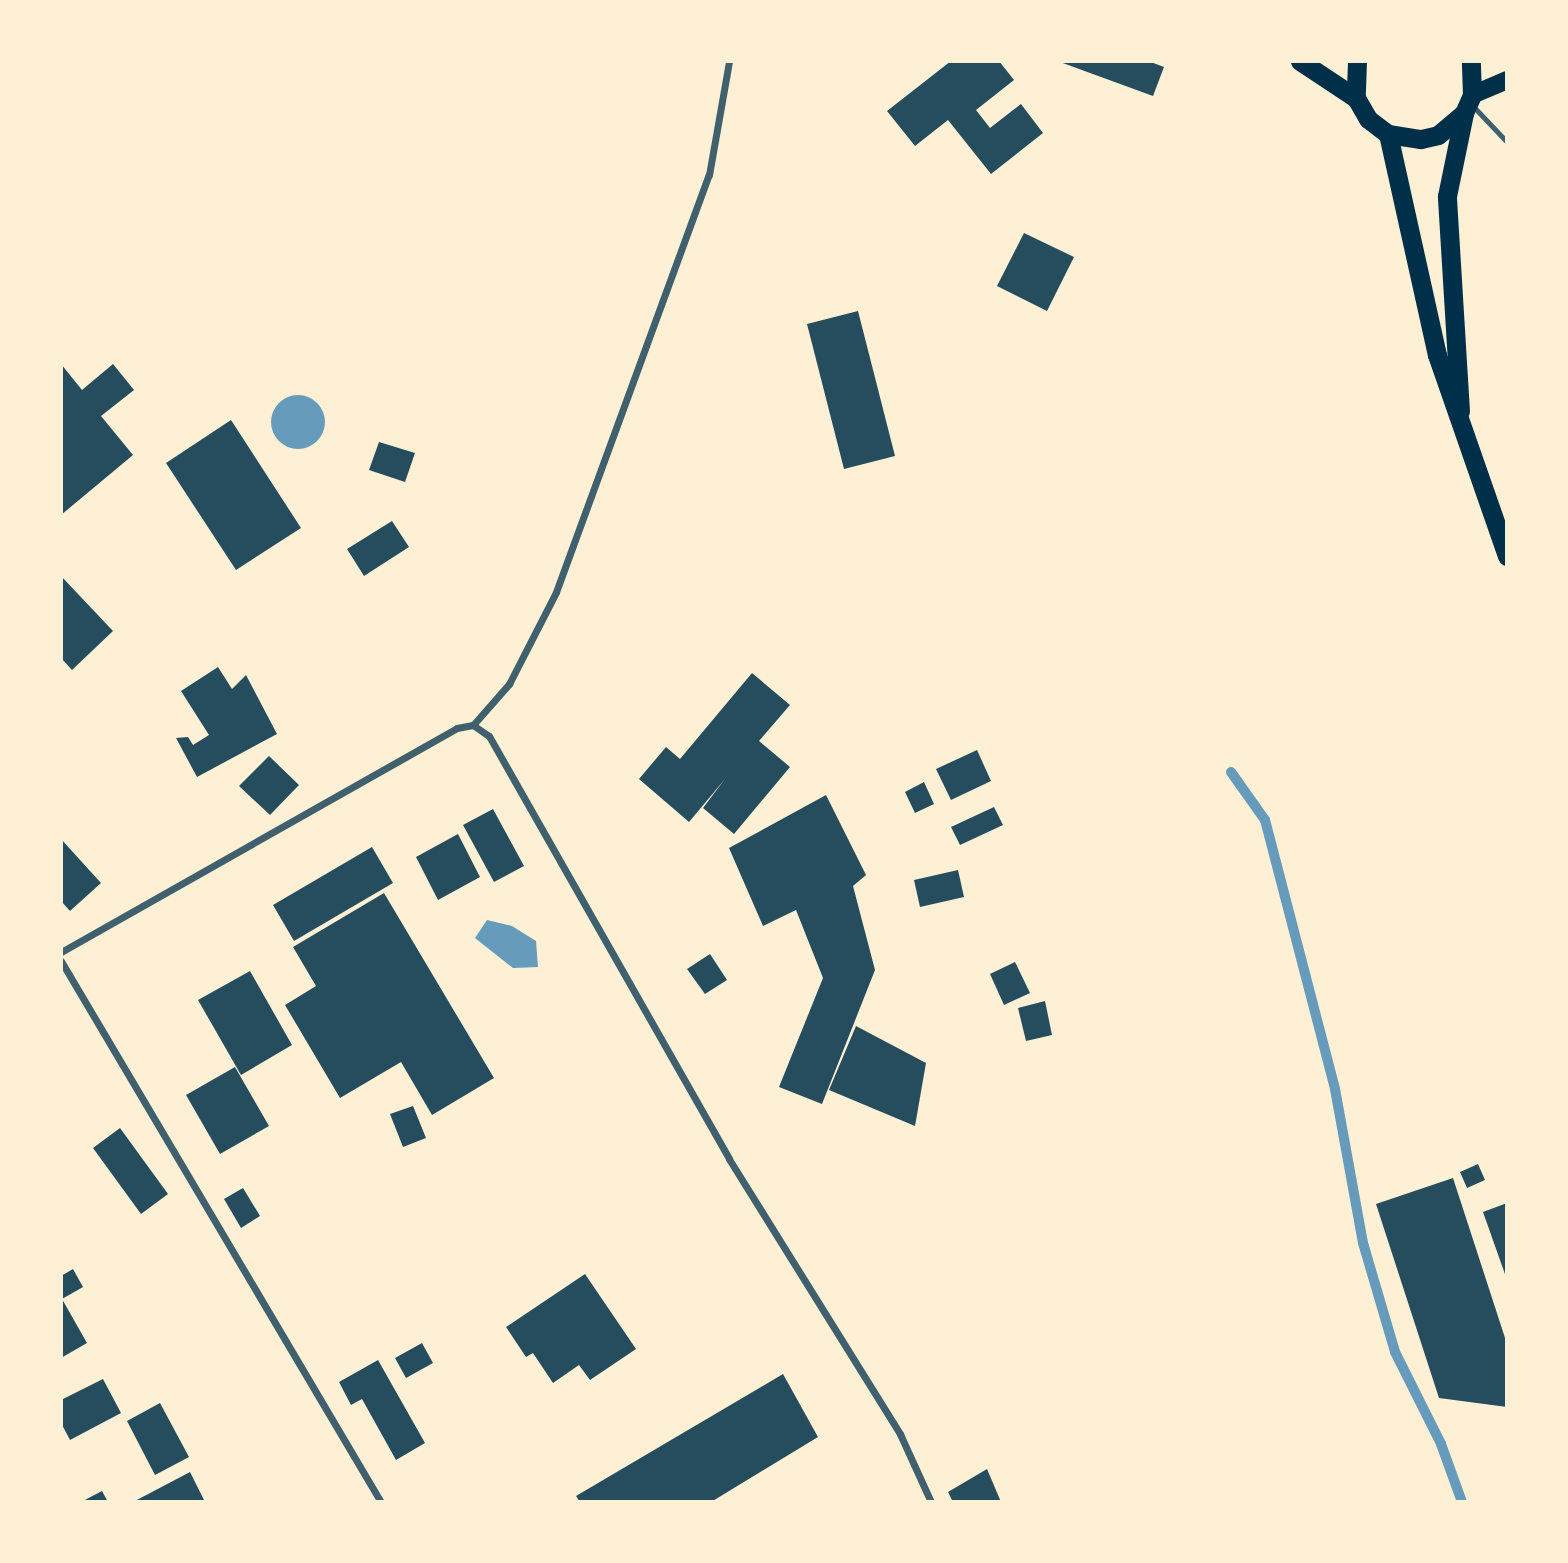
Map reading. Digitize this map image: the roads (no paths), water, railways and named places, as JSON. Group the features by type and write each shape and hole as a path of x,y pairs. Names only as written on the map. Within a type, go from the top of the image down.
{"highway":[{"path":"1300,61 1356,98 1368,120 1388,134 1404,139 1438,135 1468,103"},
{"path":"1356,98 1357,61"},
{"path":"1460,424 1447,197 1468,103 1471,61"},
{"path":"1388,134 1437,355 1507,556"}],"main road":[{"path":"1468,103 1507,80"}],"street":[{"path":"61,952 457,728 474,725 509,684 556,592 709,174 729,61"},
{"path":"474,725 489,736 729,1159 900,1434 931,1502"},
{"path":"61,961 381,1502"}],"lane":[{"path":"1468,103 1507,142"}],"water":[{"path":"303,395 313,399 321,407 325,422 321,437 313,445 293,449 283,445 275,437 271,417 275,407 283,399"},
{"path":"487,920 512,926 536,941 538,967 513,968 475,938"}],"waterway":[{"path":"1231,772 1265,820 1335,1089 1363,1243 1395,1352 1441,1444 1462,1502"}]}
